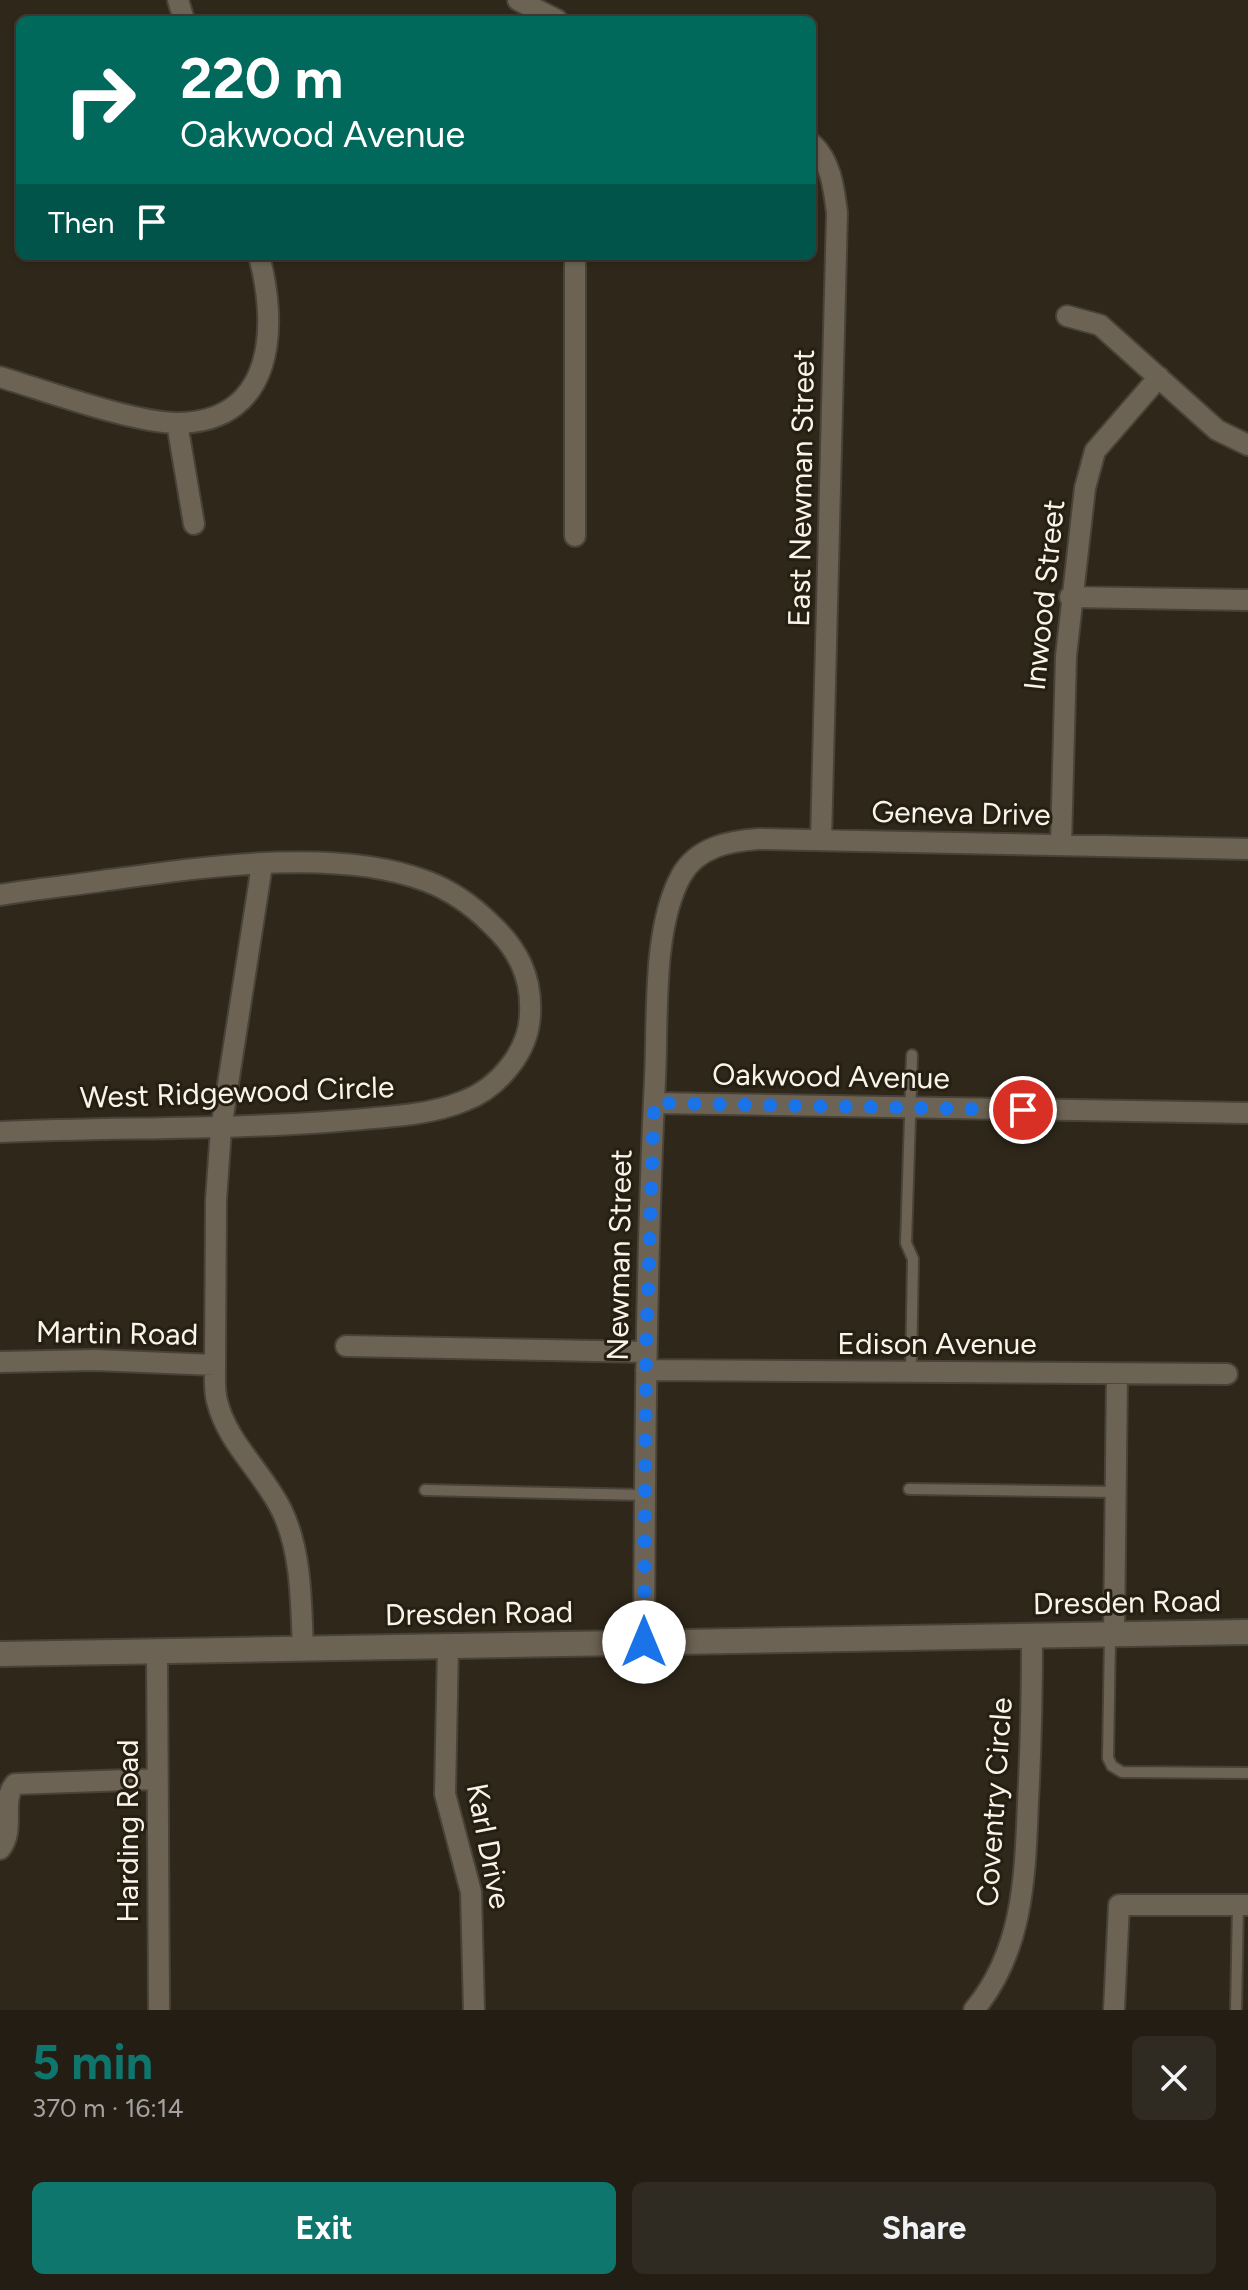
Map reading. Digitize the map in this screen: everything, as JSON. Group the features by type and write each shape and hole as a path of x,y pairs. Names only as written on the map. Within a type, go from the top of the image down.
{"street":[{"path":"518,0 549,16"},
{"name":"East Newman Street","path":"816,150 827,168 837,213 821,840"},
{"path":"0,377 147,418 177,423 222,413 249,391 259,376 270,331 266,282 260,260"},
{"path":"575,260 575,536"},
{"path":"1067,316 1100,325 1217,430 1248,445"},
{"name":"Inwood Street","path":"1061,845 1063,709 1070,597 1091,461 1120,420 1159,377"},
{"path":"177,423 194,524"},
{"path":"1070,597 1248,600"},
{"name":"Geneva Drive","path":"683,873 702,853 723,843 759,839 1248,849"},
{"name":"West Ridgewood Circle","path":"0,1132 142,1126 221,1129 410,1114 466,1101 498,1080 511,1066 530,1022 528,978 518,955 477,910 441,887 396,872 336,863 262,865"},
{"path":"0,895 183,870 262,865 221,1129 215,1214 215,1365"},
{"name":"Newman Street","path":"644,1642 646,1361 660,980 668,914 683,873"},
{"name":"Oakwood Avenue","path":"654,1103 1248,1113"},
{"name":"Edison Avenue","path":"346,1346 911,1371 1227,1374"},
{"name":"Martin Road","path":"0,1362 95,1360 215,1365 217,1401 229,1430 270,1489 292,1537 297,1563 303,1650"},
{"path":"1112,1634 1117,1375"},
{"name":"Dresden Road","path":"0,1654 1248,1632"},
{"name":"Coventry Circle","path":"974,2010 1005,1959 1022,1898 1032,1722 1032,1636"},
{"name":"Karl Drive","path":"448,1646 445,1794 471,1892 474,2010"},
{"name":"Harding Road","path":"157,1651 159,2010"},
{"path":"0,1849 7,1837 6,1795 15,1784 157,1779"},
{"path":"1114,2010 1119,1905 1243,1905"}],"lane":[{"path":"911,1371 913,1259 906,1243 912,1055"},
{"path":"909,1489 1116,1492"},
{"path":"425,1490 645,1495"},
{"path":"1112,1634 1108,1758 1112,1766 1122,1772 1248,1773"},
{"path":"1236,2010 1243,1905"}],"route":[{"path":"644,1642 646,1352 654,1103 1023,1110"}]}
